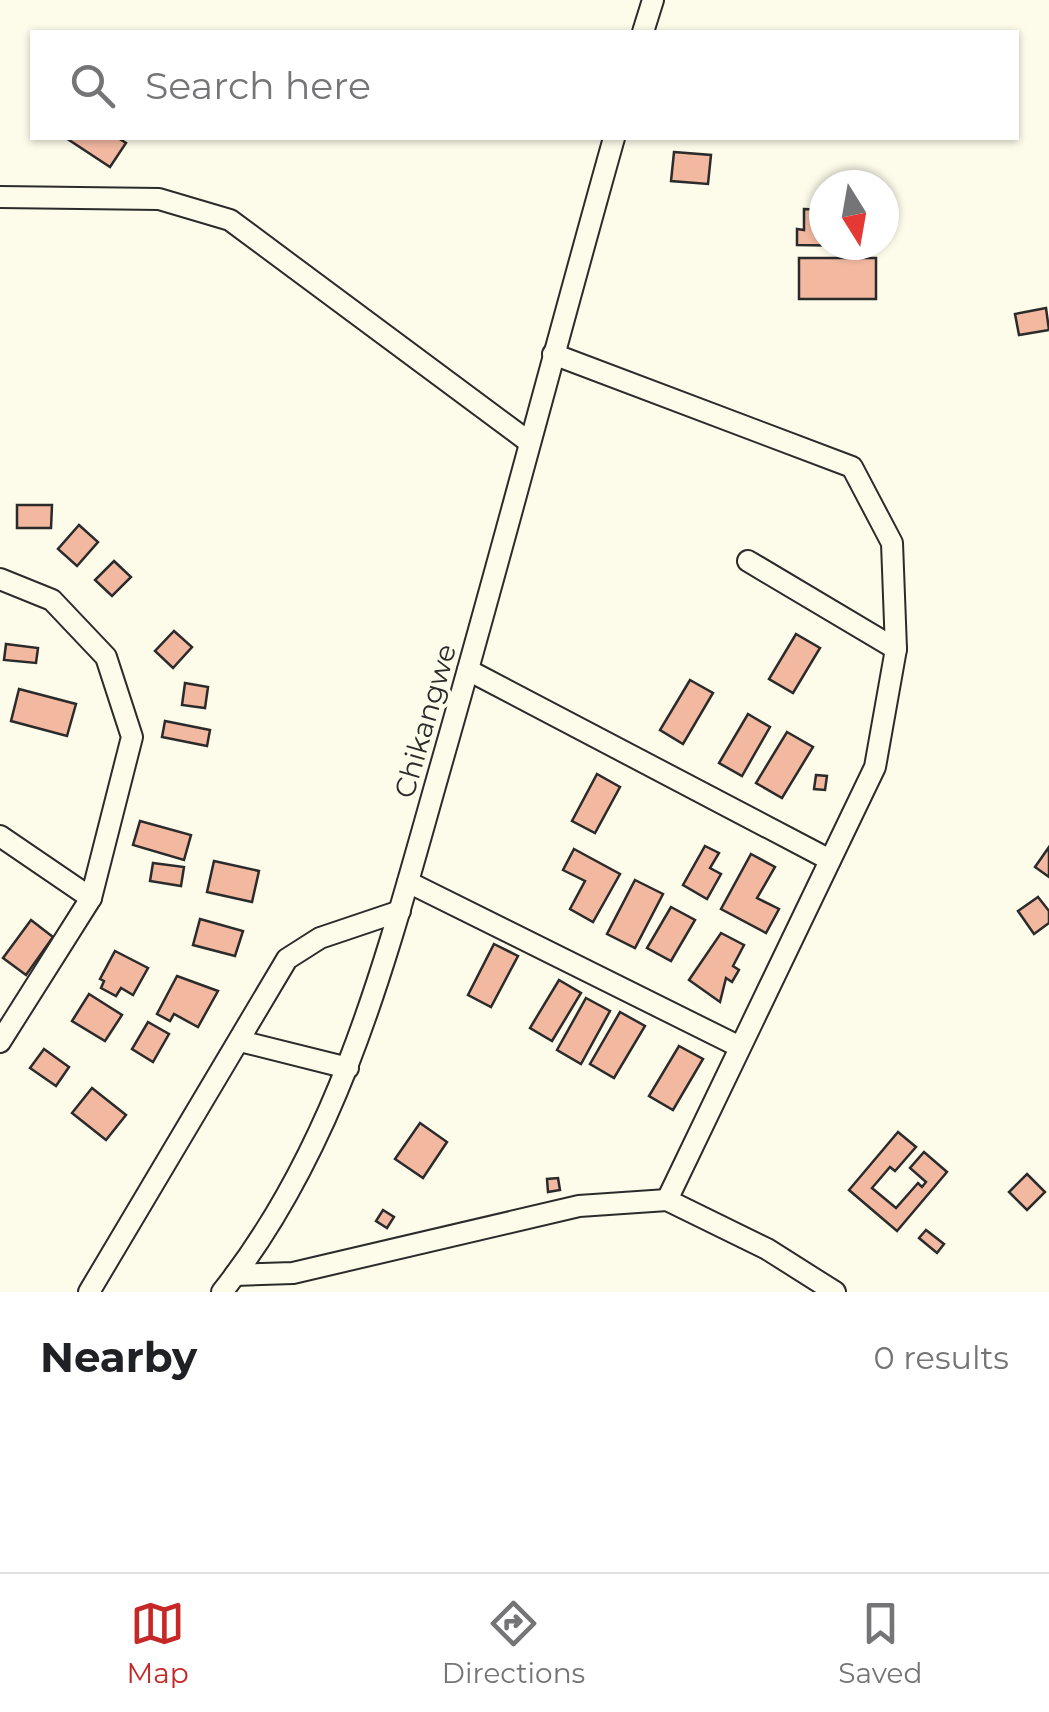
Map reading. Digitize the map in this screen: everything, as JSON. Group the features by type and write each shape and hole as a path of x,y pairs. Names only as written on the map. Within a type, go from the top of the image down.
{"street":[{"path":"644,30 654,0"},
{"name":"Chikangwe","path":"229,1284 259,1245 348,1068 400,912 613,140"},
{"path":"0,197 158,199 230,220 529,442"},
{"path":"554,354 852,467 892,543 896,649 874,766 667,1200"},
{"path":"748,561 896,649"},
{"path":"0,579 52,600 106,656 132,737 91,898 0,1042"},
{"path":"468,670 830,860"},
{"path":"0,836 91,898"},
{"path":"408,882 740,1047"},
{"path":"89,1292 287,959 320,938 400,912"},
{"path":"240,1041 348,1068"},
{"path":"229,1284 293,1273 580,1206 667,1200 767,1249 835,1292"}],"building":[{"path":"69,140 126,143 110,167"},
{"path":"674,152 711,155 708,184 671,181"},
{"path":"804,209 809,209 809,245 797,245 797,229 804,230"},
{"path":"799,258 876,260 876,299 799,299"},
{"path":"1046,308 1049,330 1019,335 1015,314"},
{"path":"17,505 52,505 51,528 17,528"},
{"path":"79,525 98,542 77,566 58,549"},
{"path":"114,561 131,577 112,596 95,580"},
{"path":"174,631 192,647 173,668 155,651"},
{"path":"796,634 820,648 793,693 769,679"},
{"path":"6,644 38,648 36,663 4,660"},
{"path":"690,680 713,693 683,744 660,730"},
{"path":"185,683 208,687 205,708 182,705"},
{"path":"19,689 76,704 67,736 11,721"},
{"path":"748,714 770,727 742,776 719,763"},
{"path":"165,721 210,730 207,746 162,737"},
{"path":"787,732 813,747 782,798 756,783"},
{"path":"597,774 620,787 595,833 572,821"},
{"path":"816,775 827,776 825,790 814,789"},
{"path":"140,821 191,835 184,860 133,845"},
{"path":"705,846 719,853 710,868 721,874 707,899 683,885"},
{"path":"1049,847 1049,877 1035,867"},
{"path":"574,849 620,874 593,922 570,909 585,881 563,870"},
{"path":"751,854 775,867 757,898 779,909 766,933 721,909"},
{"path":"214,861 259,871 252,902 207,892"},
{"path":"153,863 184,867 181,886 150,881"},
{"path":"635,880 663,894 635,948 607,934"},
{"path":"1038,897 1049,911 1049,923 1034,934 1018,911"},
{"path":"671,907 695,920 671,961 647,948"},
{"path":"200,919 243,931 235,956 193,945"},
{"path":"31,920 53,937 26,975 3,958"},
{"path":"721,933 744,945 733,966 739,970 732,982 726,978 720,1002 689,980"},
{"path":"494,944 518,956 491,1007 468,995"},
{"path":"115,951 148,968 133,995 121,988 116,996 101,988 104,981 100,979"},
{"path":"177,976 218,991 198,1027 174,1014 170,1021 157,1014"},
{"path":"559,980 581,993 552,1041 530,1028"},
{"path":"89,994 122,1015 105,1041 72,1021"},
{"path":"586,998 610,1011 581,1064 557,1050"},
{"path":"620,1012 645,1026 614,1078 590,1064"},
{"path":"148,1022 169,1034 153,1062 132,1049"},
{"path":"679,1046 703,1059 673,1110 649,1096"},
{"path":"44,1049 69,1067 56,1086 30,1068"},
{"path":"92,1088 126,1115 106,1140 72,1113"},
{"path":"420,1123 447,1142 423,1178 395,1159"},
{"path":"898,1132 916,1147 895,1171 890,1167 872,1188 896,1208 918,1183 922,1187 926,1182 910,1168 924,1152 947,1172 897,1231 849,1190"},
{"path":"1027,1174 1045,1192 1027,1210 1009,1192"},
{"path":"558,1178 560,1190 548,1192 547,1179"},
{"path":"383,1210 394,1217 387,1228 376,1221"},
{"path":"926,1230 944,1244 937,1253 919,1238"}]}
